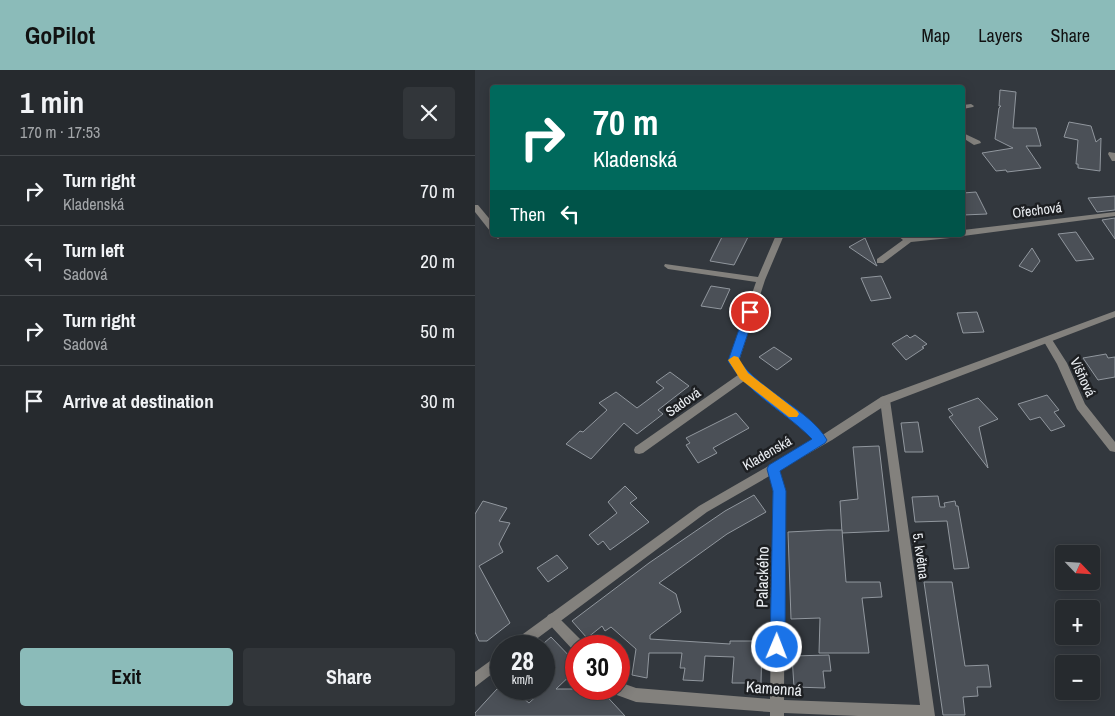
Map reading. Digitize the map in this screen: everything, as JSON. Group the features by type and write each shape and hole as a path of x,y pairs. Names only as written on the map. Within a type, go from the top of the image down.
{"street":[{"path":"965,107 971,106"},
{"path":"965,136 977,143"},
{"path":"475,207 490,226"},
{"name":"Ořechová","path":"965,233 1115,214"},
{"path":"780,237 761,280 734,361 744,376 801,420 821,440"},
{"path":"904,237 909,240"},
{"path":"880,261 909,240 934,237"},
{"path":"668,266 761,280"},
{"name":"Kladenská","path":"531,635 703,509 773,469 885,400 1115,314"},
{"name":"Višňová","path":"1048,340 1062,363 1081,406 1114,448"},
{"name":"Sadová","path":"639,450 744,376"},
{"name":"5. května","path":"885,400 928,714"},
{"name":"Palackého","path":"773,469 779,491 777,711"},
{"path":"552,619 567,635"},
{"path":"475,680 490,668"},
{"name":"Kamenná","path":"630,693 777,711 928,714"}],"building":[{"path":"1000,90 1016,92 1013,128 1036,128 1041,146 1026,146 1041,168 1007,172 1006,170 996,171 982,153 1013,148 995,139 999,108 1001,106 999,106"},
{"path":"1069,122 1091,126 1096,142 1101,138 1100,171 1078,168 1078,164 1076,164 1078,140 1064,137"},
{"path":"976,192 987,214 965,215 965,193"},
{"path":"1115,196 1115,210 1097,212 1088,198"},
{"path":"1115,218 1115,239 1102,220"},
{"path":"1076,232 1094,259 1076,261 1058,234"},
{"path":"722,237 748,237 734,265 710,261"},
{"path":"865,238 876,264 877,266 849,247"},
{"path":"1032,248 1040,261 1032,272 1019,266"},
{"path":"881,276 891,298 871,301 861,278"},
{"path":"711,286 730,289 721,309 701,306"},
{"path":"977,312 984,332 963,333 957,313"},
{"path":"907,335 910,338 915,335 927,344 906,360 892,344"},
{"path":"774,347 792,359 777,370 759,357"},
{"path":"1106,354 1108,358 1115,357 1115,377 1098,380 1083,358"},
{"path":"670,372 689,386 658,410 663,414 637,434 624,423 591,459 566,444 580,431 583,432 607,410 599,403 616,392 637,408 664,388 656,382"},
{"path":"1047,395 1059,410 1054,412 1065,426 1051,431 1040,417 1030,420 1018,404"},
{"path":"978,398 998,419 979,427 988,468 949,417 953,415 948,409"},
{"path":"736,413 749,428 713,448 717,453 698,463 686,445 690,443 686,438"},
{"path":"918,422 923,452 905,452 901,423"},
{"path":"879,446 889,531 842,533 840,501 858,499 853,447"},
{"path":"625,486 637,498 630,503 649,522 610,550 603,541 598,545 589,535 617,513 608,502"},
{"path":"754,495 766,512 727,534 659,583 676,594 681,612 650,635 650,639 730,644 730,641 762,641 761,683 732,683 734,657 705,656 703,681 683,680 685,668 680,668 682,653 649,653 647,678 632,675 636,649 630,644 630,635 620,635 611,627 605,631 602,626 591,635 584,635 572,621 649,563 725,511"},
{"path":"938,496 940,507 945,507 944,503 955,501 956,506 958,506 969,568 954,569 947,521 915,522 912,497"},
{"path":"483,501 507,508 499,521 510,523 499,544 503,552 479,566 510,623 495,635 490,635 490,639 487,641 479,641 475,632 475,514"},
{"path":"842,530 846,582 880,582 882,597 862,598 869,653 819,653 820,618 791,619 788,532"},
{"path":"557,555 568,568 548,582 537,568"},
{"path":"924,582 952,582 965,666 988,665 991,687 977,687 978,696 963,697 965,715 943,715"},
{"path":"555,641 565,652 565,680 556,689 565,689 565,700 610,700 625,716 475,716 475,713 490,697 490,700 525,700 529,703 532,700 555,700"},
{"path":"829,655 831,671 823,671 825,688 794,687 792,656"}],"slow traffic":[{"path":"734,360 744,376 793,414"}],"route":[{"path":"750,312 734,361 744,376 801,420 821,440 773,469 779,491 777,647"}]}
